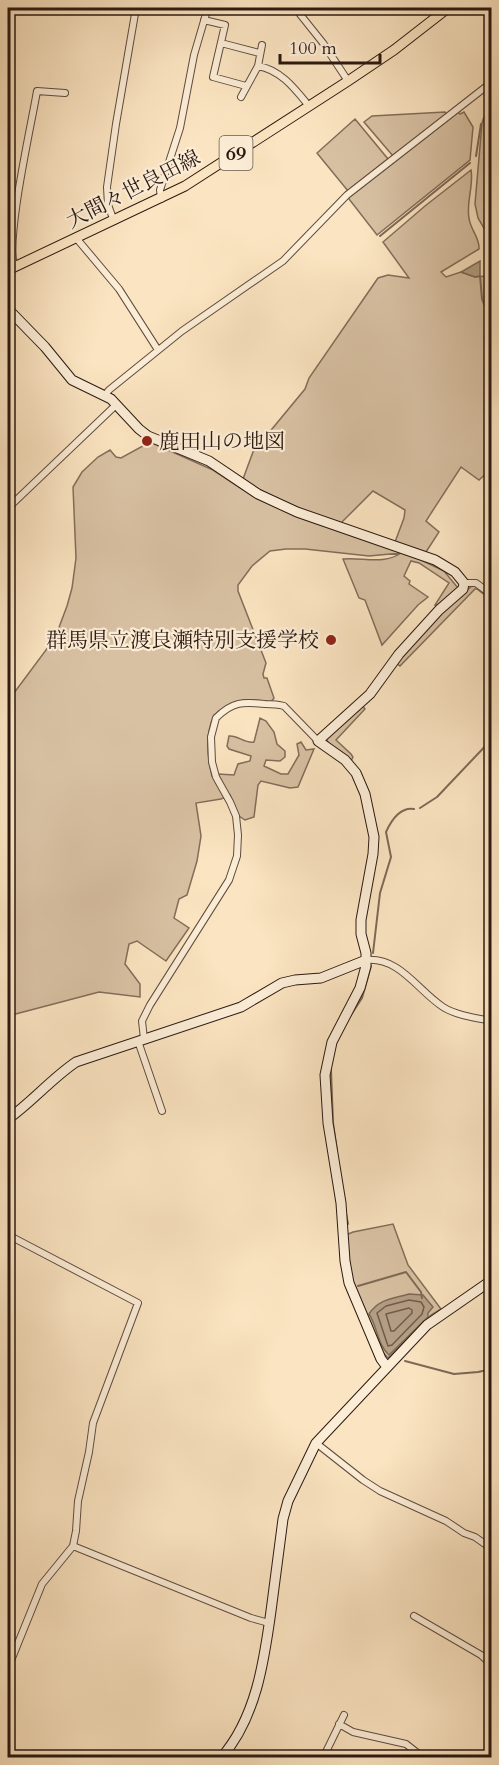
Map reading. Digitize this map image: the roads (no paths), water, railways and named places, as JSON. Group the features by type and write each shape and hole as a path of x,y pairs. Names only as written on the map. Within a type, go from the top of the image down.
{"main road":[{"name":"大間々世良田線","path":"11,269 185,186 394,50 448,8"}],"street":[{"path":"114,220 108,205 107,187 136,8"},
{"path":"295,8 323,43 348,81"},
{"path":"161,199 160,190 180,128 194,55 205,17 225,25 213,77 246,86"},
{"path":"221,43 259,53"},
{"path":"241,97 258,66 262,45"},
{"path":"258,66 271,69 282,76 309,106"},
{"path":"105,395 158,350 287,258 347,195 492,82"},
{"path":"11,269 14,224 37,91 65,93"},
{"path":"77,239 119,289 158,350"},
{"path":"8,309 45,346 72,380 105,395 148,436 209,461 266,498 313,518 435,560 455,572 464,583 463,589 439,610 399,654 370,694 318,741"},
{"path":"8,508 117,404"},
{"path":"464,583 476,583 492,595"},
{"path":"162,1111 141,1040 142,1022 150,1005 228,880 237,856 236,816 216,777 212,762 211,737 216,718 235,705 244,702 278,704 284,706 318,741 345,760 356,773 365,794 373,830 373,854 361,920 366,960 360,988 332,1042 325,1075 328,1124 341,1203 345,1261 349,1282 381,1359 387,1367"},
{"path":"8,1119 76,1062 241,1007 282,983 321,978 366,960 379,960 393,966 410,977 436,1002 448,1010 492,1021"},
{"path":"8,1235 138,1303 93,1423 72,1546 42,1584 8,1668"},
{"path":"221,1758 237,1737 248,1713 263,1666 283,1519 288,1501 316,1443 427,1325 492,1280"},
{"path":"316,1443 380,1491 446,1521 464,1533 475,1537 492,1550"},
{"path":"72,1546 251,1618 269,1623"},
{"path":"414,1616 492,1665"},
{"path":"323,1758 344,1715"},
{"path":"339,1724 353,1732 406,1744 424,1758"}],"water":[{"path":"480,261 480,276 475,277 461,272"},
{"path":"409,1294 423,1295 433,1307 428,1317 389,1355 382,1346 369,1314 382,1302"}],"waterway":[{"path":"476,156 481,124"},
{"path":"380,236 470,163"},
{"path":"480,276 482,299 492,324"},
{"path":"492,360 492,376"},
{"path":"420,808 437,797 492,739"},
{"path":"373,953 380,893 391,857 386,832 400,812 414,809"},
{"path":"349,1018 362,998 371,966"},
{"path":"331,1070 333,1123 337,1151"},
{"path":"346,1213 348,1224"},
{"path":"358,1286 406,1272 421,1292 422,1298"},
{"path":"405,1361 454,1374 492,1369"}],"place":[{"name":"鹿田山の地図","path":"147,441"},
{"name":"群馬県立渡良瀬特別支援学校","path":"331,640"}]}
